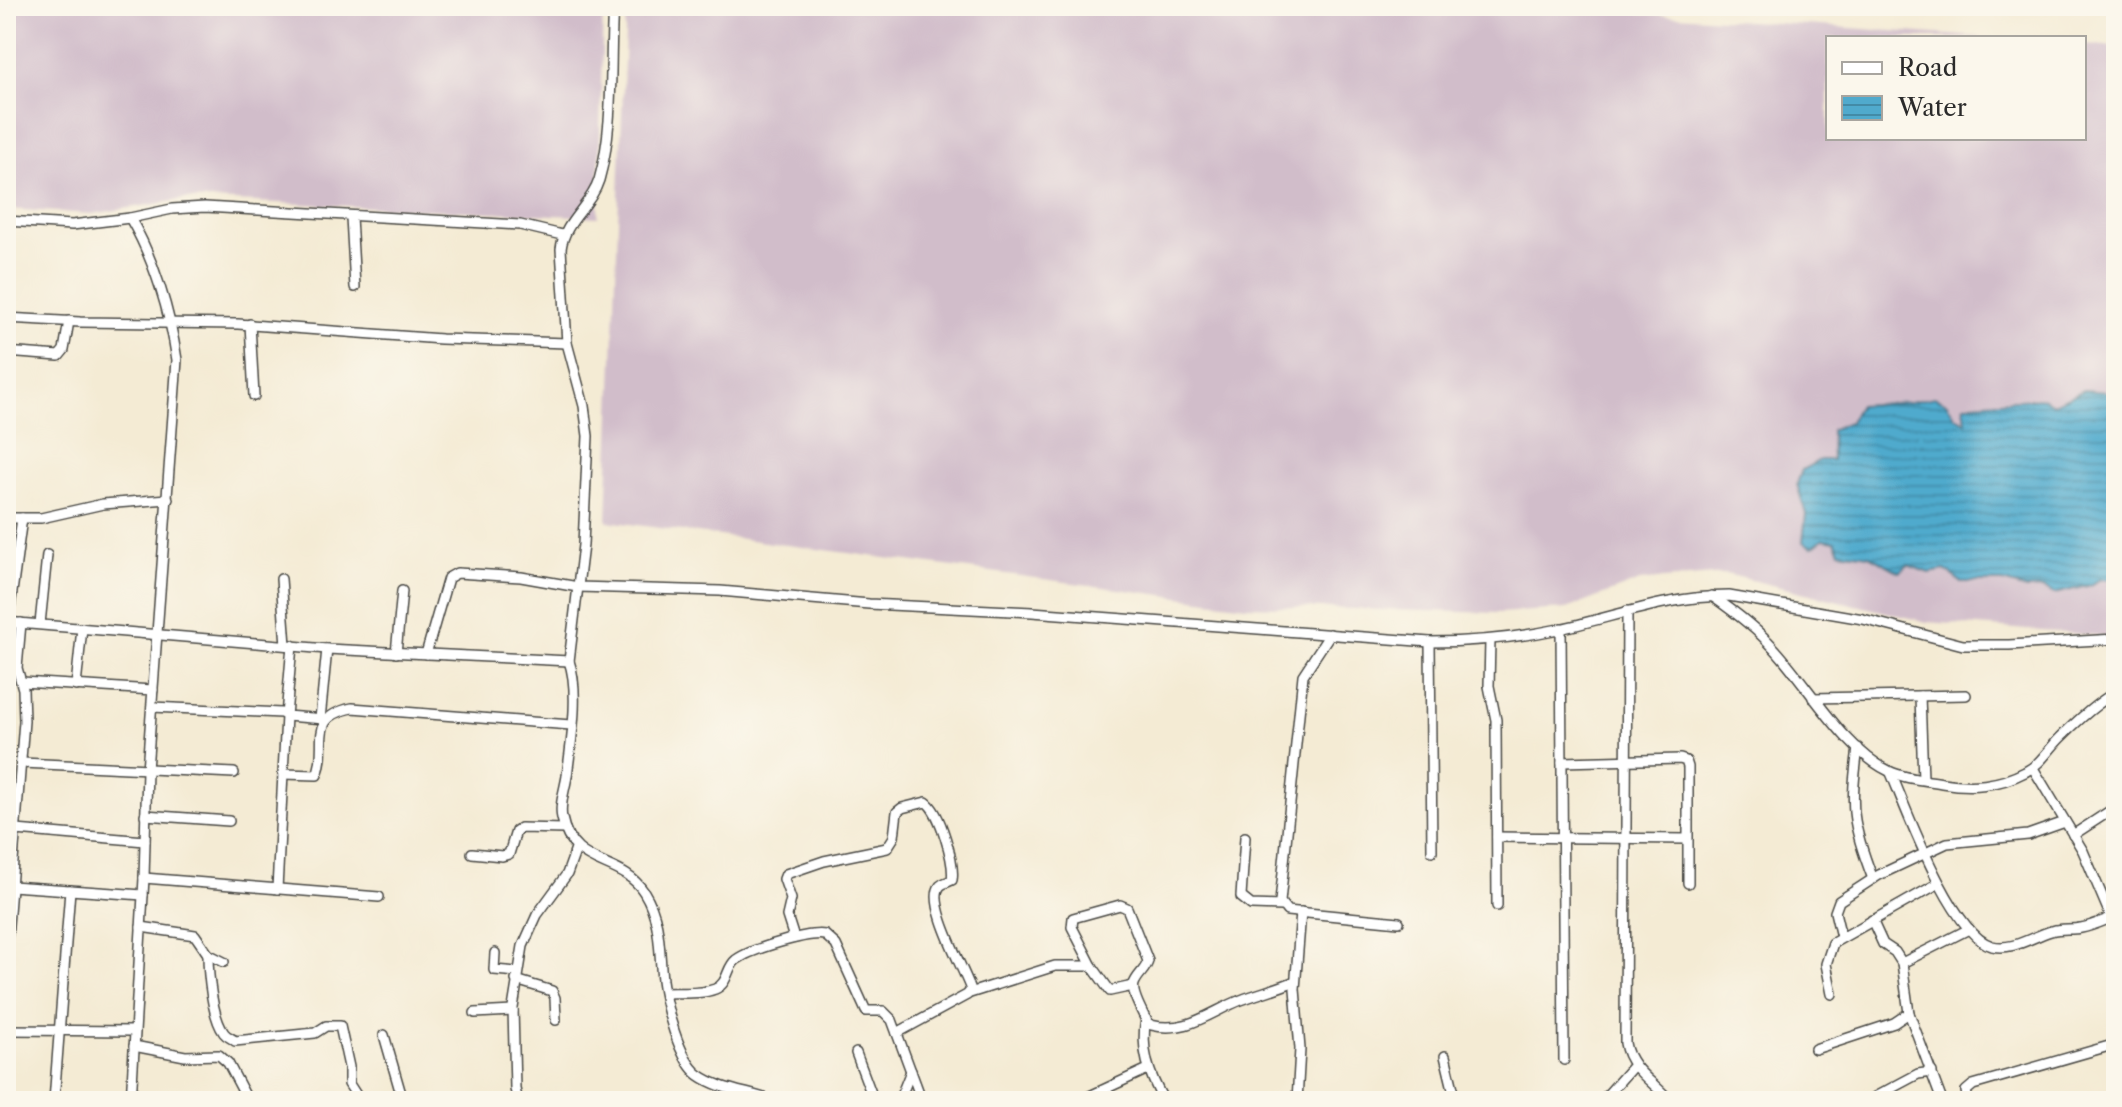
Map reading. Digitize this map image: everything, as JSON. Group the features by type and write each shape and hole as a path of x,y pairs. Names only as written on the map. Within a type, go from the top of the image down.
{"street":[{"path":"613,6 610,99 603,165 597,185 562,235 561,249 567,343 584,406 588,436 578,587 569,661 573,678 571,725 560,814 576,849 625,874 642,889 655,914 665,993 687,1065 712,1083 773,1101"},
{"path":"6,221 72,225 172,209 205,207 533,226 562,235"},
{"path":"351,217 355,287"},
{"path":"130,218 146,249 177,360 147,770 131,1101"},
{"path":"6,318 250,324 441,339 567,343"},
{"path":"6,352 59,356 64,350 69,321"},
{"path":"250,324 254,396"},
{"path":"6,518 41,518 103,504 168,499"},
{"path":"22,518 7,622 327,649 569,661"},
{"path":"40,624 47,555"},
{"path":"426,654 451,574 521,577 578,587 720,591 1430,642 1490,640 1561,628 1692,596 1729,596 1863,619 1963,645 2116,639"},
{"path":"277,889 289,645 281,579"},
{"path":"396,653 402,591"},
{"path":"1712,596 1746,620 1858,748 1891,773 1964,787 1982,786 2011,778 2033,768 2059,739 2116,692"},
{"path":"1627,611 1625,1043 1634,1065 1670,1101"},
{"path":"6,951 24,721 17,658 21,623"},
{"path":"76,686 82,628"},
{"path":"1561,628 1564,1060"},
{"path":"1281,906 1303,675 1330,634"},
{"path":"1490,640 1489,686 1496,720 1497,906"},
{"path":"1430,642 1432,851"},
{"path":"283,774 319,773 327,649"},
{"path":"22,682 153,690"},
{"path":"1813,698 1966,695"},
{"path":"1920,696 1923,779"},
{"path":"152,707 281,713 322,719 343,710 361,708 571,725"},
{"path":"1858,748 1852,793 1853,817 1873,879"},
{"path":"1562,762 1686,761 1688,883"},
{"path":"22,763 234,773"},
{"path":"1891,773 1939,883 1969,929 1989,945 2001,947 2017,945 2048,932 2092,925 2114,916 2073,835 2033,768"},
{"path":"794,938 787,916 791,899 784,879 786,874 824,861 887,848 894,837 897,812 902,808 928,803 934,809 953,872 952,880 938,891 940,920 971,987 970,993"},
{"path":"2073,835 2116,807"},
{"path":"145,815 229,821"},
{"path":"1841,937 1835,912 1839,901 1925,852 1947,843 2028,835 2065,822"},
{"path":"472,853 509,854 516,831 520,828 565,829"},
{"path":"16,830 145,841"},
{"path":"1245,837 1241,897 1251,905 1281,906 1287,911 1399,922"},
{"path":"1497,837 1687,839"},
{"path":"517,1101 513,1011 517,976 528,932 562,882 576,849"},
{"path":"144,878 379,897"},
{"path":"1832,994 1827,956 1833,943 1939,883"},
{"path":"11,886 143,895"},
{"path":"54,1101 70,890"},
{"path":"1124,906 1148,963 1133,986 1110,991 1092,966 1072,927 1073,918 1124,906"},
{"path":"1297,1101 1300,1049 1295,981 1301,912"},
{"path":"1872,920 1883,944 1895,952 1902,963 1909,1013 1942,1101"},
{"path":"141,927 195,935 208,954 224,962"},
{"path":"1902,963 1969,929"},
{"path":"665,993 712,990 725,981 736,960 794,938 812,933 825,935 831,939 864,1008 869,1012 886,1013 897,1033 922,1101"},
{"path":"495,953 494,970 552,991 556,1020"},
{"path":"208,954 213,1003 224,1033 235,1041"},
{"path":"897,1033 970,993 1055,966 1092,966"},
{"path":"1133,986 1146,1019 1157,1027 1188,1025 1244,998 1274,991 1295,981"},
{"path":"475,1013 513,1011"},
{"path":"1815,1049 1894,1023 1909,1013"},
{"path":"1146,1019 1143,1041 1148,1069 1164,1101"},
{"path":"134,1046 185,1056 219,1055 235,1041 315,1033 326,1026 340,1026 349,1067 349,1084 360,1101"},
{"path":"6,1030 134,1031"},
{"path":"384,1035 403,1101"},
{"path":"1968,1101 1966,1091 1973,1085 2116,1044"},
{"path":"856,1053 874,1101"},
{"path":"219,1055 228,1063 246,1101"},
{"path":"1445,1056 1456,1101"},
{"path":"1602,1101 1634,1065"},
{"path":"1079,1101 1148,1069"},
{"path":"899,1101 911,1071"},
{"path":"1875,1097 1918,1074 1932,1072"},
{"path":"1358,1101 1401,1100"}],"shaded area":[{"path":"6,6 603,6 598,217 186,199 92,214 6,209"},
{"path":"626,6 1535,6 1964,36 1826,36 1826,140 2086,140 2086,44 2116,47 2116,637 1927,622 1726,574 1640,581 1567,609 1498,613 1246,606 607,521"}],"water":[{"path":"2084,390 2116,393 2116,580 2100,579 2091,585 2054,594 2044,588 2027,589 2003,582 1961,582 1945,570 1929,573 1908,565 1900,572 1869,555 1840,551 1835,541 1823,539 1812,547 1803,542 1806,514 1797,484 1802,470 1820,460 1832,460 1831,430 1849,422 1859,405 1911,402 1934,397 1947,403 1956,417 1966,422 1964,406 1972,403 2043,398 2053,404"}],"railway":[{"path":"2066,6 2116,9"}]}
